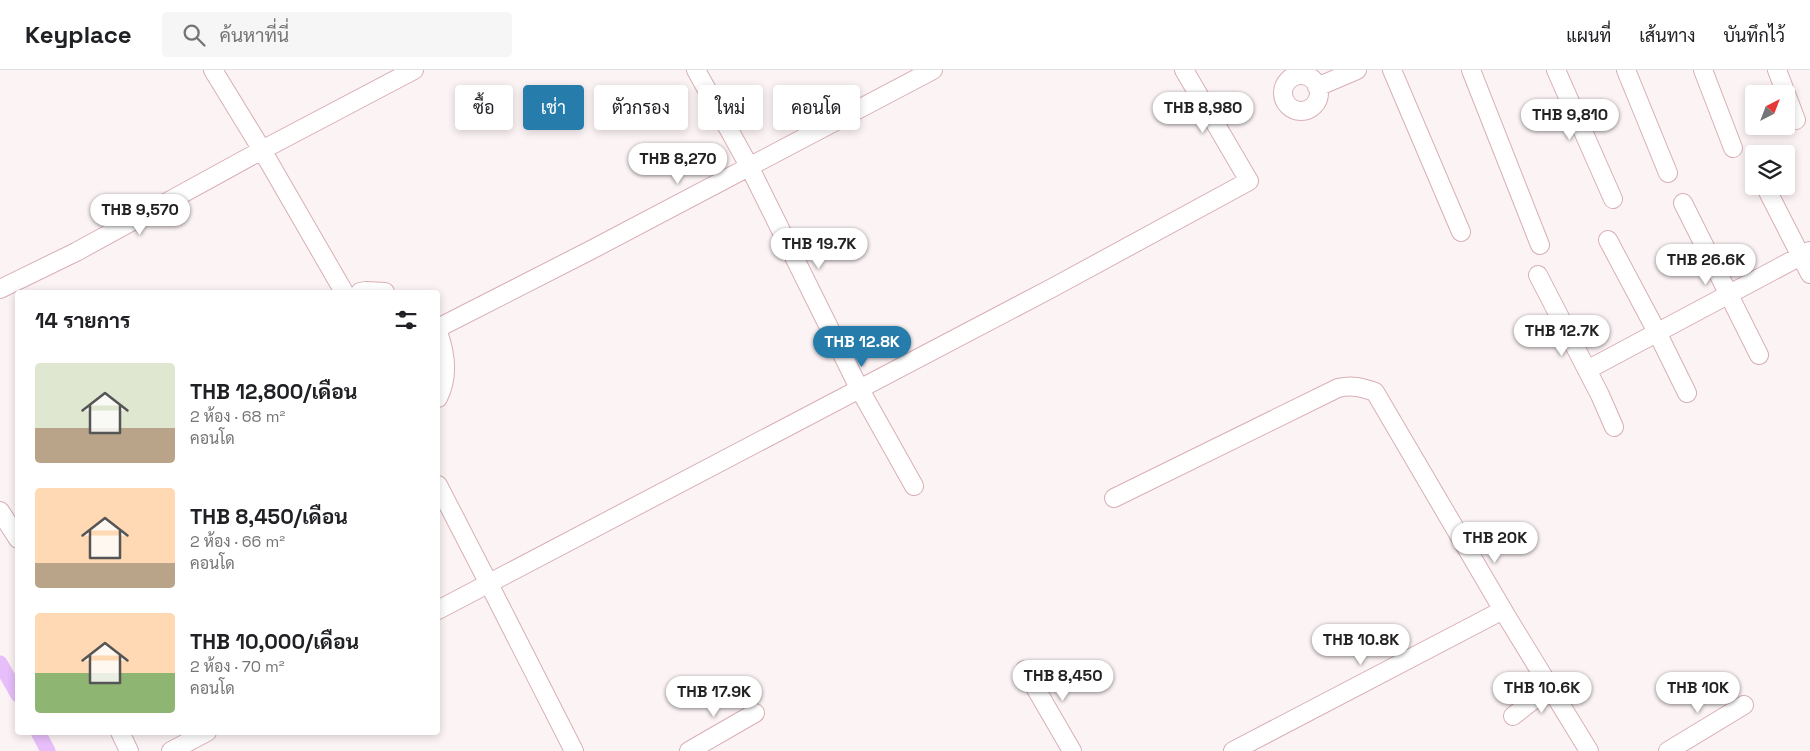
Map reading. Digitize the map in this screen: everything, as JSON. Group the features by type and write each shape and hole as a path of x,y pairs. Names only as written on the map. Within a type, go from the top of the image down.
{"street":[{"path":"213,70 262,150 343,290"},
{"path":"0,288 76,252 262,150 414,70"},
{"path":"696,70 749,166 859,388 914,486"},
{"path":"440,327 934,70"},
{"path":"440,609 1052,288 1249,181 1184,70"},
{"path":"1318,81 1318,98 1310,108 1299,110 1288,106 1283,95 1286,74 1305,76 1318,81 1357,70"},
{"path":"1392,70 1461,232"},
{"path":"1471,70 1540,245"},
{"path":"1556,70 1613,199"},
{"path":"1626,70 1668,173"},
{"path":"1702,70 1733,148"},
{"path":"1777,70 1796,120"},
{"path":"1771,195 1806,253 1810,274"},
{"path":"1683,203 1759,355"},
{"path":"1608,240 1687,393"},
{"path":"1587,370 1806,253"},
{"path":"1538,275 1614,427"},
{"path":"440,338 444,350 445,374 440,391"},
{"path":"1114,498 1338,388 1361,387 1374,392 1503,610 1590,751"},
{"path":"440,489 574,751"},
{"path":"0,511 15,534"},
{"path":"1233,751 1503,610"},
{"path":"1026,670 1072,751"},
{"path":"1513,716 1550,687"},
{"path":"1668,751 1744,705"},
{"path":"689,751 755,713"},
{"path":"121,735 129,751"},
{"path":"171,751 201,735"}],"waterway":[{"path":"0,663 15,690"},
{"path":"40,735 48,751"}]}
